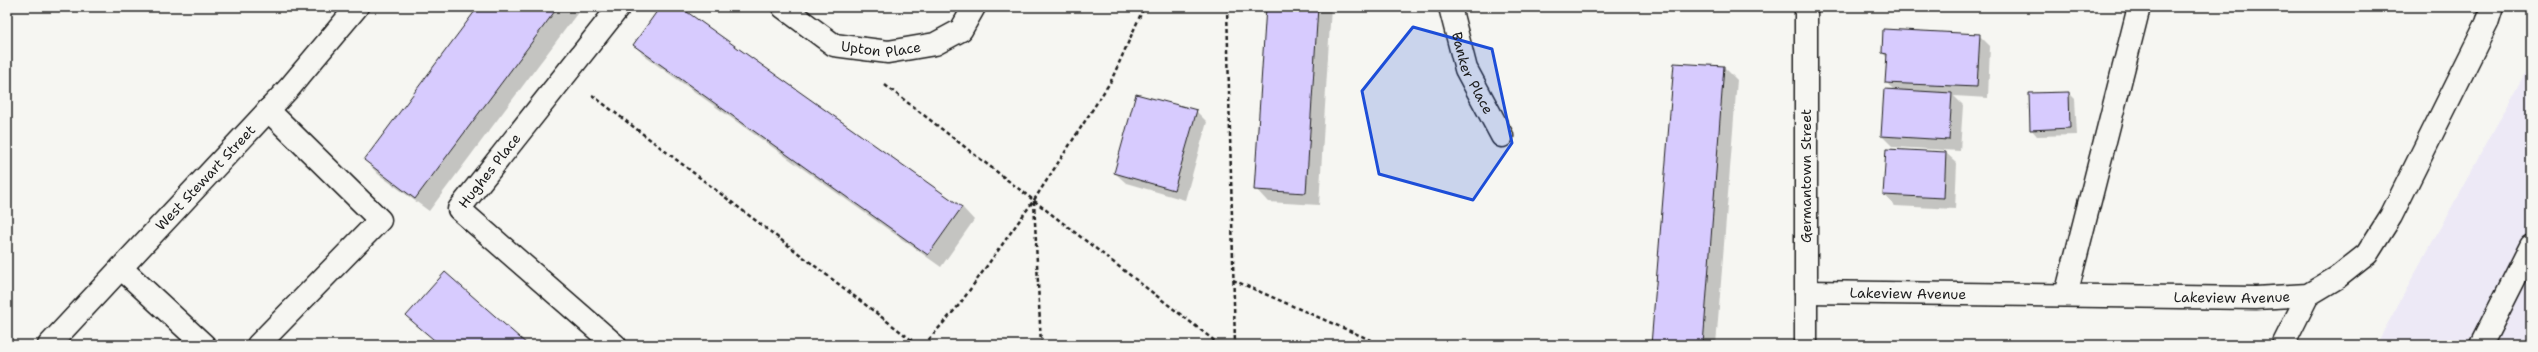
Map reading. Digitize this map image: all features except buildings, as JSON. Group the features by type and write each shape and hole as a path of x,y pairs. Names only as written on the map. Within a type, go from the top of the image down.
{"street":[{"name":"West Stewart Street","path":"49,345 268,110 357,7"},
{"name":"Hughes Place","path":"615,345 459,209 619,7"},
{"name":"Upton Place","path":"783,7 834,45 888,52 935,44 961,30 974,7"},
{"name":"Banker Place","path":"1450,7 1466,69 1502,136"},
{"name":"Germantown Street","path":"1806,7 1806,345"},
{"path":"2066,295 2139,7"},
{"name":"Lakeview Avenue","path":"1806,292 2256,298 2308,295 2338,277 2367,254 2391,216 2487,23 2492,7"},
{"path":"258,345 380,220 268,110"},
{"path":"2481,345 2531,246"},
{"path":"121,268 204,345"},
{"path":"2282,345 2308,295"}],"path":[{"path":"924,345 959,305 1034,200 1111,81 1144,7"},
{"path":"1226,7 1235,345"},
{"path":"566,75 918,345"},
{"path":"884,84 1220,345"},
{"path":"1034,200 1041,345"},
{"path":"1233,280 1382,345"}],"highlighted area":[{"path":"1413,27 1492,49 1512,143 1473,200 1379,174 1362,91"}],"shaded area":[{"path":"2531,62 2531,345 2376,345"}]}
